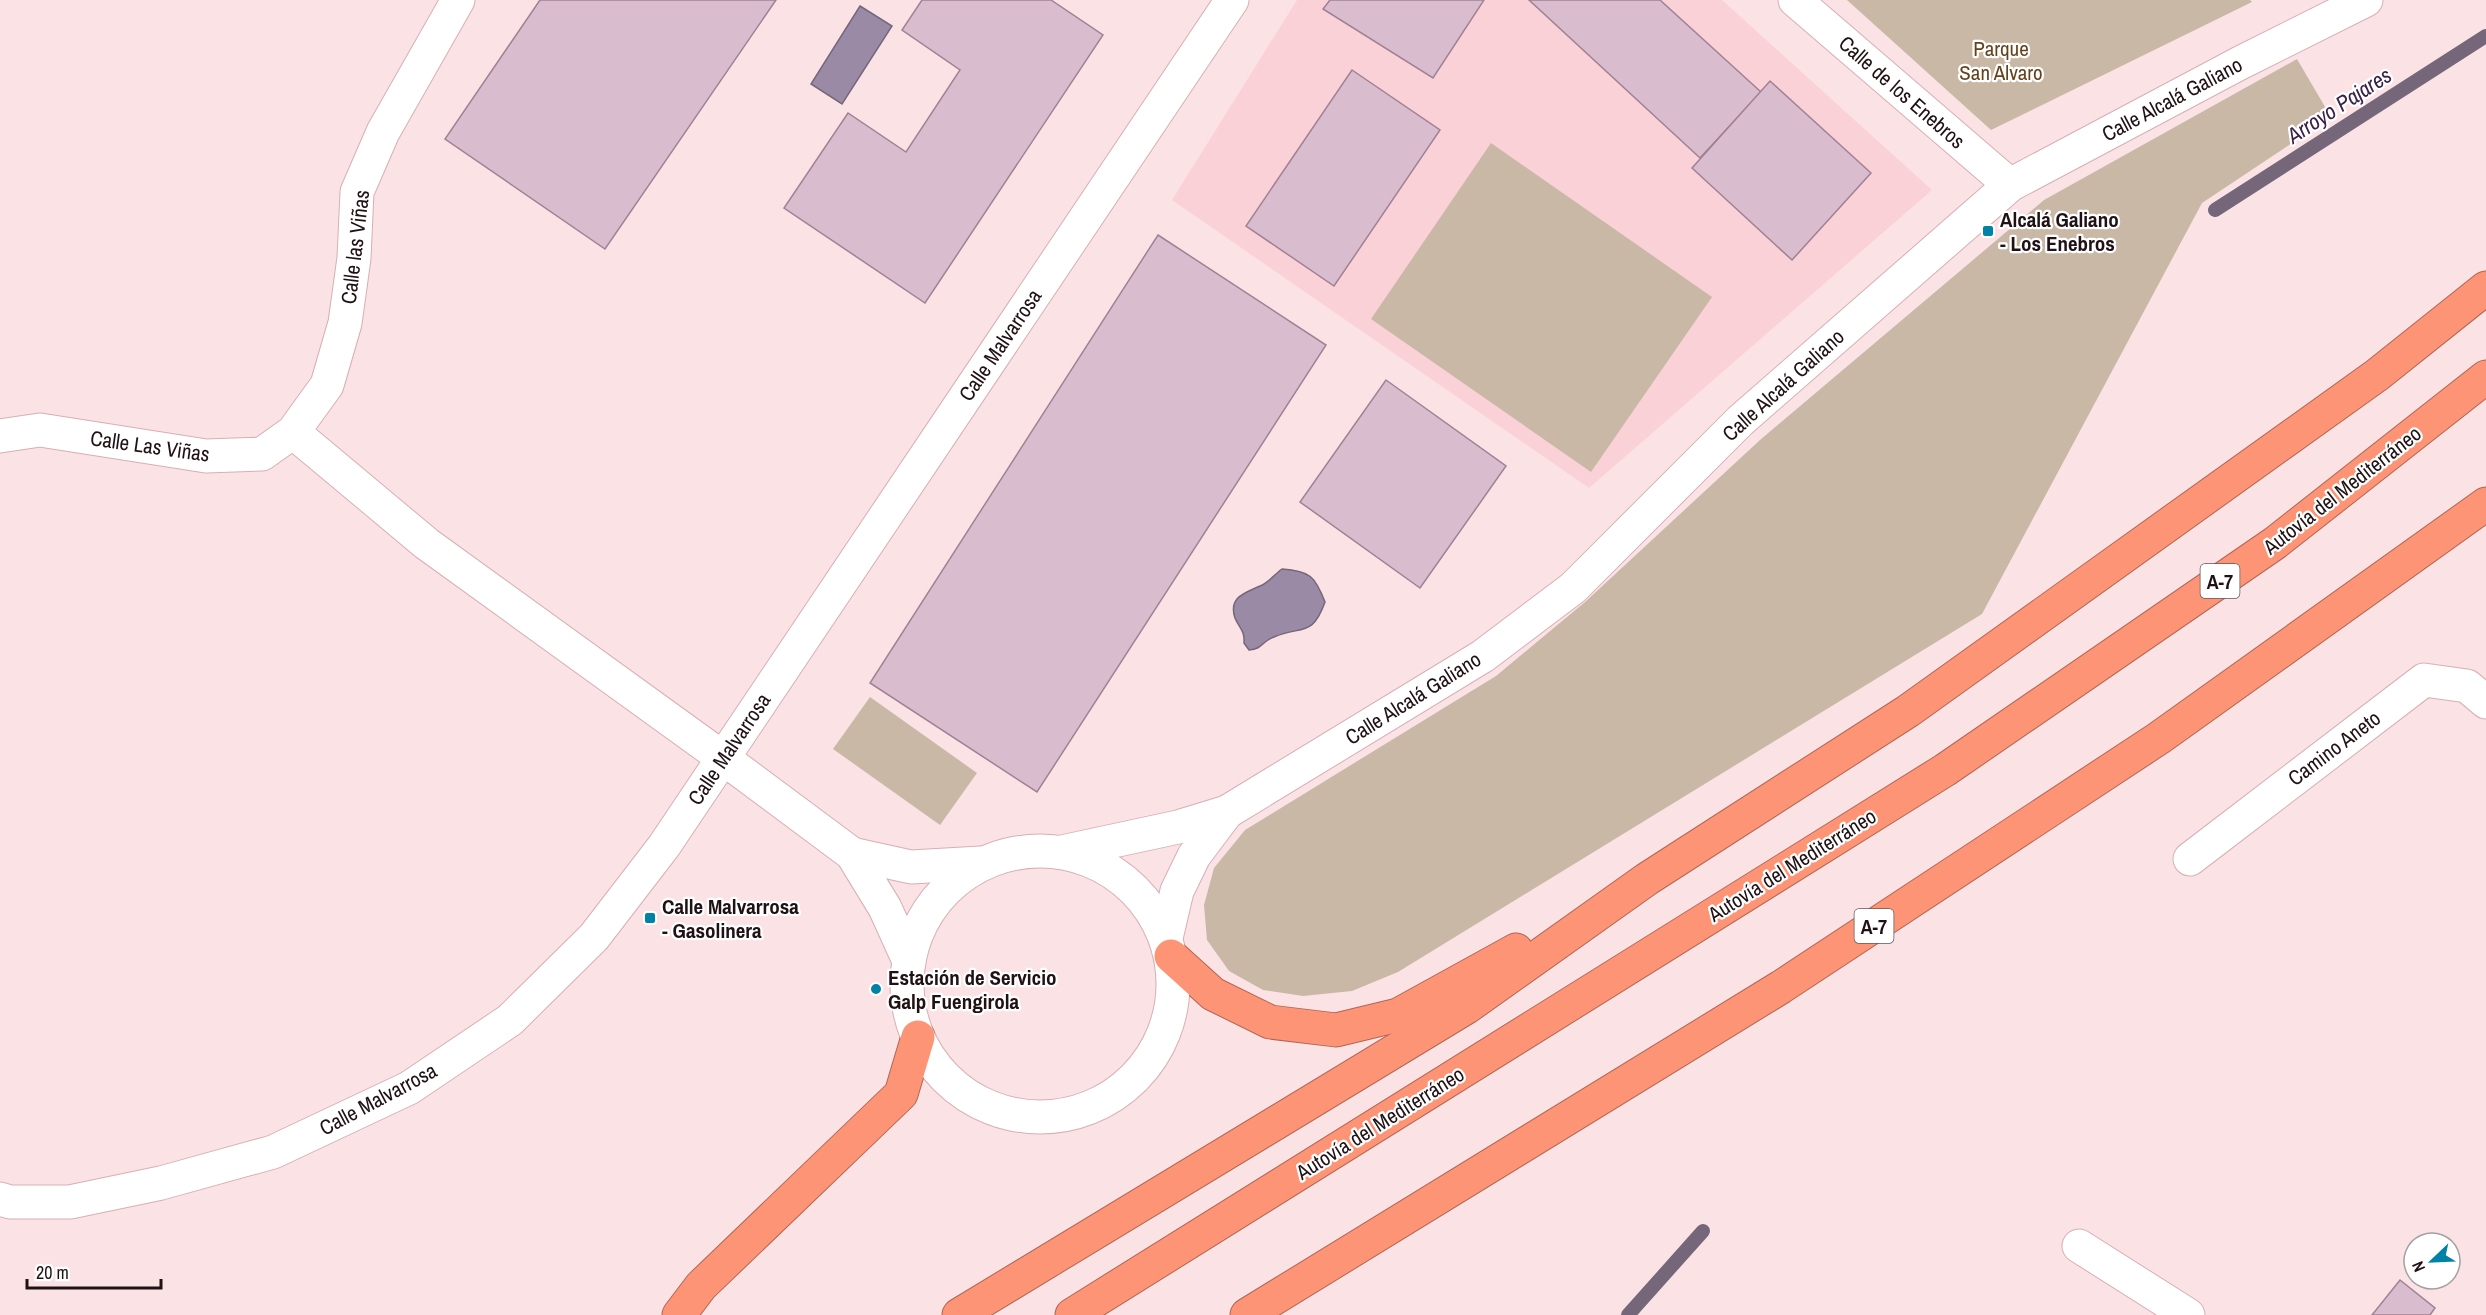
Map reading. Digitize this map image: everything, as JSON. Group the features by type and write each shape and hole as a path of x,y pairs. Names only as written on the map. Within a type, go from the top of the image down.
{"highway":[{"path":"959,1315 1467,1007 1647,879 1908,711 2377,375 2486,288"},
{"name":"Autovía del Mediterráneo","path":"1072,1315 1945,770 2275,543 2486,377"},
{"name":"A-7","path":"1247,1315 1781,987 2159,738 2484,506"},
{"path":"1168,947 1213,994 1270,1022 1336,1030 1398,1015 1647,879"},
{"path":"679,1315 701,1287 902,1094 918,1037"}],"street":[{"name":"Calle las Viñas","path":"293,432 327,385 345,323 354,258 357,192 383,132 458,0"},
{"name":"Calle Malvarrosa","path":"0,1199 10,1202 70,1202 161,1183 273,1152 409,1088 510,1020 594,937 664,846 1232,0"},
{"name":"Calle de los Enebros","path":"1795,0 2010,184"},
{"name":"Calle Alcalá Galiano","path":"1062,852 1178,827 1227,812 1483,656 1573,588 1740,421 2010,184 2240,63 2366,0"},
{"name":"Calle Las Viñas","path":"0,436 40,430 206,456 262,453 293,432"},
{"path":"293,432 427,544 852,854 885,908 909,961"},
{"name":"Camino Aneto","path":"2190,859 2424,680 2467,686 2486,702"},
{"name":"Calle Alcalá Galiano","path":"1168,947 1177,891 1194,856 1227,812"},
{"path":"852,854 911,867 983,863 1021,851 1062,852 1096,862 1125,881 1149,907 1168,947 1174,985 1171,1014 1162,1041 1148,1064 1132,1083 1113,1098 1072,1115 1048,1118 1023,1117 982,1105 946,1079 930,1060 918,1037 910,1014 906,990 909,961 918,931 933,903 956,880 983,863"},
{"path":"2079,1246 2188,1315"}],"shaded area":[{"path":"1297,0 1722,0 1932,190 1589,488 1172,200"},
{"path":"860,6 892,26 842,104 811,84"},
{"path":"1282,569 1299,571 1310,576 1318,586 1325,602 1311,626 1274,637 1257,648 1249,650 1244,643 1243,632 1233,611 1236,600 1266,583"}],"green space":[{"name":"Parque San Alvaro","path":"1847,0 2250,0 2252,2 1991,130"},
{"path":"2297,59 2331,117 2202,203 1982,614 1398,972 1352,991 1303,996 1263,990 1229,971 1207,940 1204,905 1214,868 1245,830 1496,676 1585,602 1760,440 2044,200"},
{"path":"1491,143 1712,297 1591,472 1371,319"},
{"path":"870,697 977,773 940,825 833,749"}],"building":[{"path":"540,0 776,0 605,249 445,139"},
{"path":"922,0 1051,0 1103,35 925,303 784,208 848,113 906,152 960,70 902,30"},
{"path":"1330,0 1484,0 1433,78 1323,9"},
{"path":"1529,0 1660,0 1761,92 1700,158"},
{"path":"1352,70 1440,130 1334,286 1246,226"},
{"path":"1770,81 1871,173 1792,260 1692,168"},
{"path":"1158,235 1326,345 1037,792 870,683"},
{"path":"1386,380 1506,466 1420,588 1300,502"},
{"path":"2400,1280 2402,1291 2414,1291 2435,1308 2430,1315 2372,1315"}],"waterway":[{"name":"Arroyo Pajares","path":"2215,210 2486,36"},
{"name":"Arroyo Pajares","path":"1628,1315 1703,1231"}],"place":[{"name":"Alcalá Galiano - Los Enebros","path":"1988,231"},
{"name":"Calle Malvarrosa - Gasolinera","path":"650,918"},
{"name":"Estación de Servicio Galp Fuengirola","path":"876,989"}]}
